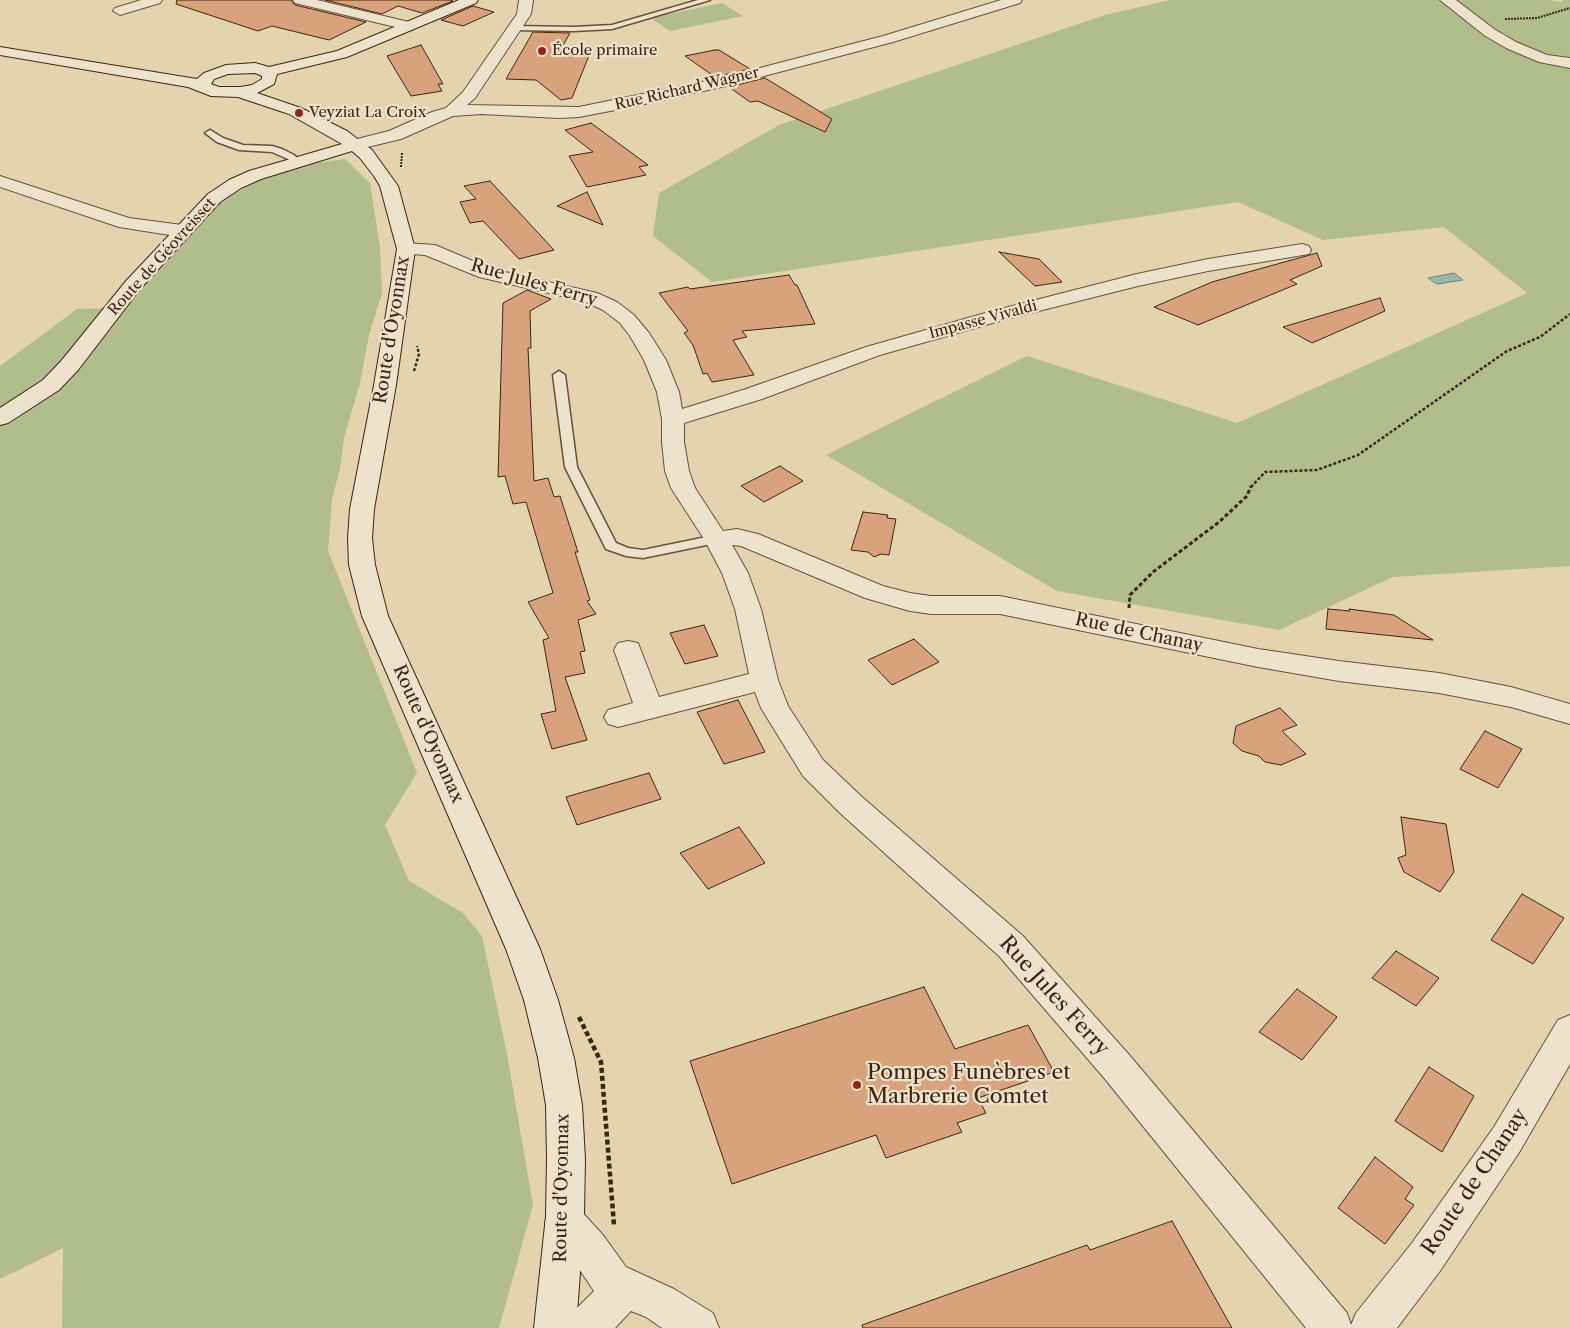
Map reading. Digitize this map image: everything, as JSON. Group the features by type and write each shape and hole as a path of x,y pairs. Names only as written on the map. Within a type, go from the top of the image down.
{"street":[{"path":"120,11 154,0"},
{"path":"300,0 408,26"},
{"path":"0,51 192,83 219,92 240,92 257,88 268,77 342,54 471,0"},
{"path":"452,112 469,95 524,14 526,0"},
{"path":"968,0 980,11"},
{"name":"Rue Richard Wagner","path":"356,145 395,135 438,115 452,112 480,109 559,113 599,108 736,78 904,34 1015,0"},
{"path":"1447,0 1489,32 1544,59 1570,63"},
{"path":"136,75 182,75 246,67 263,70 268,77 268,88 295,111"},
{"path":"206,88 203,84 204,80 217,72"},
{"path":"240,92 295,111"},
{"name":"Route d'Oyonnax","path":"295,111 341,134 356,145 374,163 389,186 406,249 388,367 362,509 360,538 362,565 375,616 523,949 541,1000 556,1058 564,1106 566,1159 565,1223 555,1328"},
{"name":"Route de Géovreisset","path":"0,418 51,385 133,285 208,204 235,184 296,162 356,145"},
{"path":"0,182 126,223 182,231"},
{"name":"Rue Jules Ferry","path":"406,249 428,249 486,273 590,297 610,306 627,319 639,333 655,360 668,392 673,419 672,442 676,471 683,488 716,539 735,573 748,609 764,680 775,708 813,768 851,805 1011,946 1118,1068 1332,1328"},
{"name":"Impasse Vivaldi","path":"673,419 754,394 872,351 996,316 1138,280 1208,265 1302,250"},
{"name":"Rue de Chanay","path":"716,539 737,537 749,540 874,592 910,602 931,605 1000,605 1258,658 1339,672 1439,683 1511,697 1570,714"},
{"path":"628,650 649,709"},
{"path":"618,717 764,680"},
{"name":"Route de Chanay","path":"1372,1328 1426,1257 1507,1138 1570,1031"},
{"path":"565,1223 618,1285 660,1303 698,1328"},
{"path":"588,1328 618,1285"}],"lane":[{"path":"514,28 574,29 612,27 706,0"},
{"path":"210,133 220,140 242,148 279,151 296,162"},
{"path":"559,375 571,467 611,546 626,552 643,554 716,539"}],"path":[{"path":"1467,15 1498,19 1537,18 1570,8"},
{"path":"395,135 402,138 400,176"},
{"path":"1129,631 1130,595 1153,572 1219,522 1247,496 1252,484 1265,472 1317,470 1358,455 1507,351 1540,337 1570,314"},
{"path":"414,372 419,354 417,345"},
{"path":"575,1009 601,1062 615,1229"}],"green space":[{"path":"1170,0 1548,0 1562,2 1563,0 1570,0 1570,566 1393,577 1279,630 1057,591 826,455 1027,356 1237,423 1527,293 1444,227 1323,240 1238,202 712,282 653,236 659,193 779,125 1105,15"},
{"path":"722,3 743,16 670,31 651,18"},
{"path":"345,159 370,183 380,247 382,293 369,335 360,383 344,438 340,469 332,499 328,551 417,773 385,825 409,881 463,913 482,936 507,1054 533,1205 499,1328 62,1328 63,1248 0,1279 0,366 77,309 119,308 172,255 219,201 258,181 298,165"}],"water":[{"path":"1454,273 1463,280 1437,284 1428,278"}],"building":[{"path":"177,0 291,0 295,5 366,22 329,40 272,26 258,31 176,4"},
{"path":"325,0 453,1 422,13 398,6 382,14"},
{"path":"473,6 494,12 463,26 441,20"},
{"path":"533,32 570,33 562,47 592,48 572,98 561,100 536,80 506,79"},
{"path":"421,45 443,84 438,84 442,91 411,96 387,56"},
{"path":"719,50 750,69 715,77 685,56"},
{"path":"765,78 832,119 825,132 758,101 750,102 729,87"},
{"path":"591,123 648,165 639,167 646,175 587,187 569,156 593,152 565,130"},
{"path":"490,181 554,250 519,259 483,221 470,223 460,202 476,199 464,186"},
{"path":"587,192 603,225 557,206"},
{"path":"999,252 1039,259 1062,282 1035,286"},
{"path":"1317,253 1322,266 1290,280 1297,284 1198,325 1154,307 1212,282"},
{"path":"789,275 795,285 797,285 815,324 742,331 747,337 733,340 754,375 712,382 707,373 703,374 693,345 684,333 688,331 659,293 688,287 690,289"},
{"path":"527,290 551,299 530,311 531,348 528,348 534,481 548,478 554,497 560,496 578,552 575,552 590,600 587,601 596,614 578,620 585,651 580,652 585,673 565,677 587,740 552,749 541,714 556,711 543,640 549,638 528,602 553,593 526,502 513,504 505,476 498,477 503,303"},
{"path":"1380,298 1385,311 1312,343 1283,327"},
{"path":"780,466 803,481 764,502 741,486"},
{"path":"863,512 888,515 887,518 896,519 889,555 881,554 874,557 868,552 851,550"},
{"path":"1328,609 1350,611 1349,609 1394,615 1433,640 1326,629"},
{"path":"704,625 718,656 685,664 670,633"},
{"path":"914,639 939,662 892,685 868,660"},
{"path":"738,700 765,752 724,764 697,712"},
{"path":"1280,708 1297,725 1282,731 1306,754 1281,765 1265,762 1259,756 1242,751 1233,743 1236,726"},
{"path":"1485,731 1522,749 1498,788 1460,769"},
{"path":"649,773 661,799 577,825 566,797"},
{"path":"1401,817 1446,824 1454,872 1440,892 1404,872 1398,858 1406,855"},
{"path":"739,827 765,863 708,889 680,853"},
{"path":"1522,894 1564,918 1533,964 1491,940"},
{"path":"1396,951 1439,978 1416,1006 1372,978"},
{"name":"Pompes Funèbres et Marbrerie Comtet","path":"924,987 955,1049 1028,1025 1054,1072 978,1098 986,1113 957,1123 962,1132 886,1158 876,1135 732,1184 690,1061"},
{"path":"1297,989 1337,1017 1302,1060 1259,1032"},
{"path":"1429,1067 1474,1096 1442,1152 1395,1121"},
{"path":"1375,1157 1413,1187 1405,1199 1414,1205 1385,1244 1338,1208"},
{"path":"1172,1221 1232,1328 863,1328 862,1325 1087,1245 1090,1250"}],"place":[{"name":"École primaire","path":"542,51"},
{"name":"Veyziat La Croix","path":"299,113"},
{"name":"Pompes Funèbres et Marbrerie Comtet","path":"857,1085"}]}
